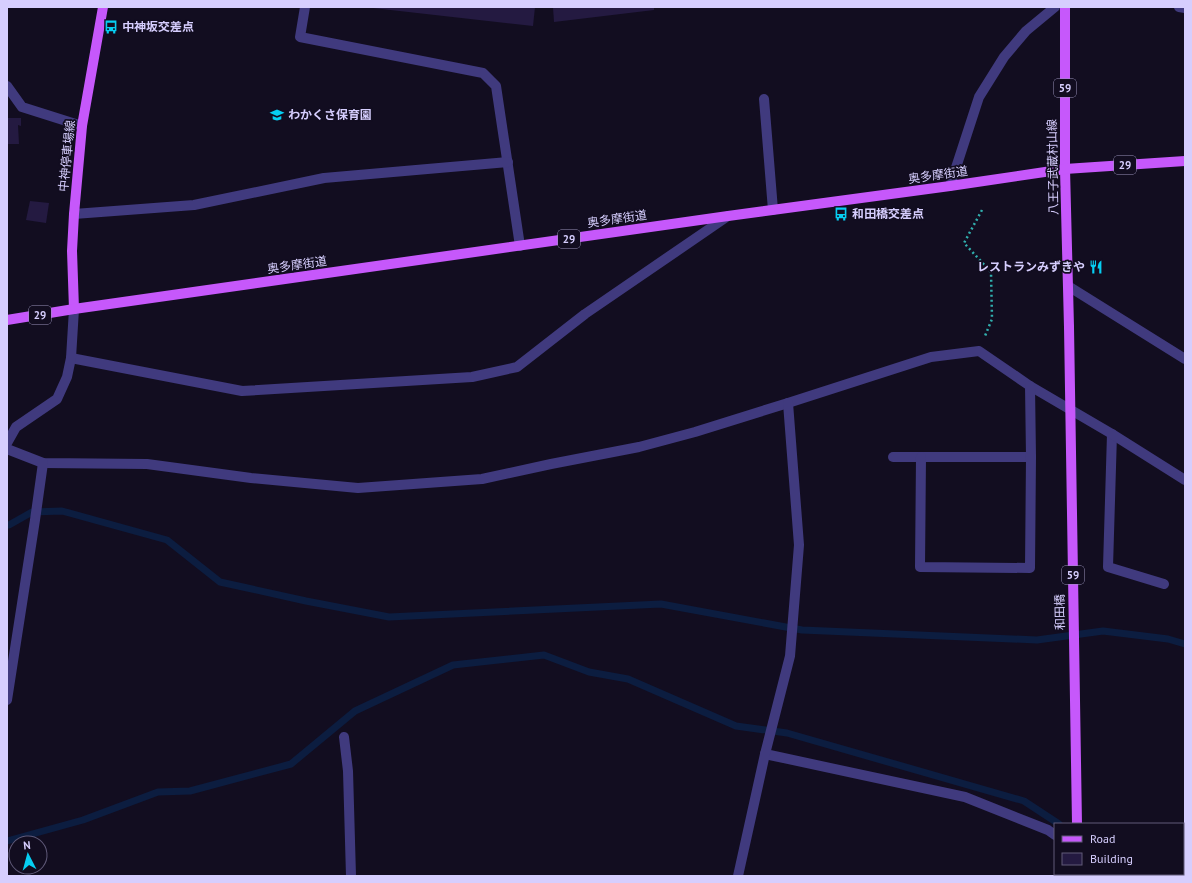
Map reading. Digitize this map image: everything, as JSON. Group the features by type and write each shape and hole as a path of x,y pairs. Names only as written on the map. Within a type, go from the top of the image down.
{"main road":[{"name":"中神停車場線","path":"74,309 72,251 82,126 103,7"},
{"name":"八王子武蔵村山線","path":"1065,7 1065,169 1069,327"},
{"name":"奥多摩街道","path":"7,320 74,309 1065,169 1185,161"},
{"name":"和田橋","path":"1069,327 1077,823"}],"street":[{"path":"305,7 300,36 483,73 496,86 520,246"},
{"path":"950,186 979,97 1004,57 1026,32 1055,7"},
{"path":"1179,7 1185,8"},
{"path":"7,86 22,107 82,126"},
{"path":"764,99 773,210"},
{"path":"74,214 194,205 324,178 508,162"},
{"path":"72,358 242,391 472,377 517,367 585,314 728,216"},
{"path":"1068,286 1185,359"},
{"path":"7,443 16,427 57,399 72,358 74,309"},
{"path":"7,449 43,463 147,464 251,478 358,488 482,479 551,464 639,448 695,432 931,357 979,350 1030,386 1112,434 1185,480"},
{"path":"921,457 920,568 1030,568 1030,386"},
{"path":"738,876 765,754 790,656 799,545 788,403"},
{"path":"1112,434 1108,567 1164,584"},
{"path":"893,457 1031,458"},
{"path":"7,700 43,463"},
{"path":"344,737 348,771 351,876"},
{"path":"765,754 965,797 1048,830 1054,834"}],"path":[{"path":"979,350 992,319 991,272 964,243 982,210"}],"building":[{"path":"373,7 535,7 533,26"},
{"path":"553,7 654,7 654,10 554,22"},
{"path":"7,118 21,118 21,126 18,125 19,144 7,144"},
{"path":"30,201 49,203 46,223 26,220"}],"waterway":[{"path":"7,525 32,512 62,511 167,540 220,582 389,617 661,604 802,630 1037,640 1103,631 1168,639 1185,644"},
{"path":"7,841 83,820 158,792 190,791 291,764 355,711 453,665 544,655 589,672 628,679 736,726 787,733 1024,801 1057,823"}],"place":[{"name":"中神坂交差点","path":"111,27"},
{"name":"わかくさ保育園","path":"277,115"},
{"name":"和田橋交差点","path":"841,214"},
{"name":"レストランみずきや","path":"1096,267"}]}
